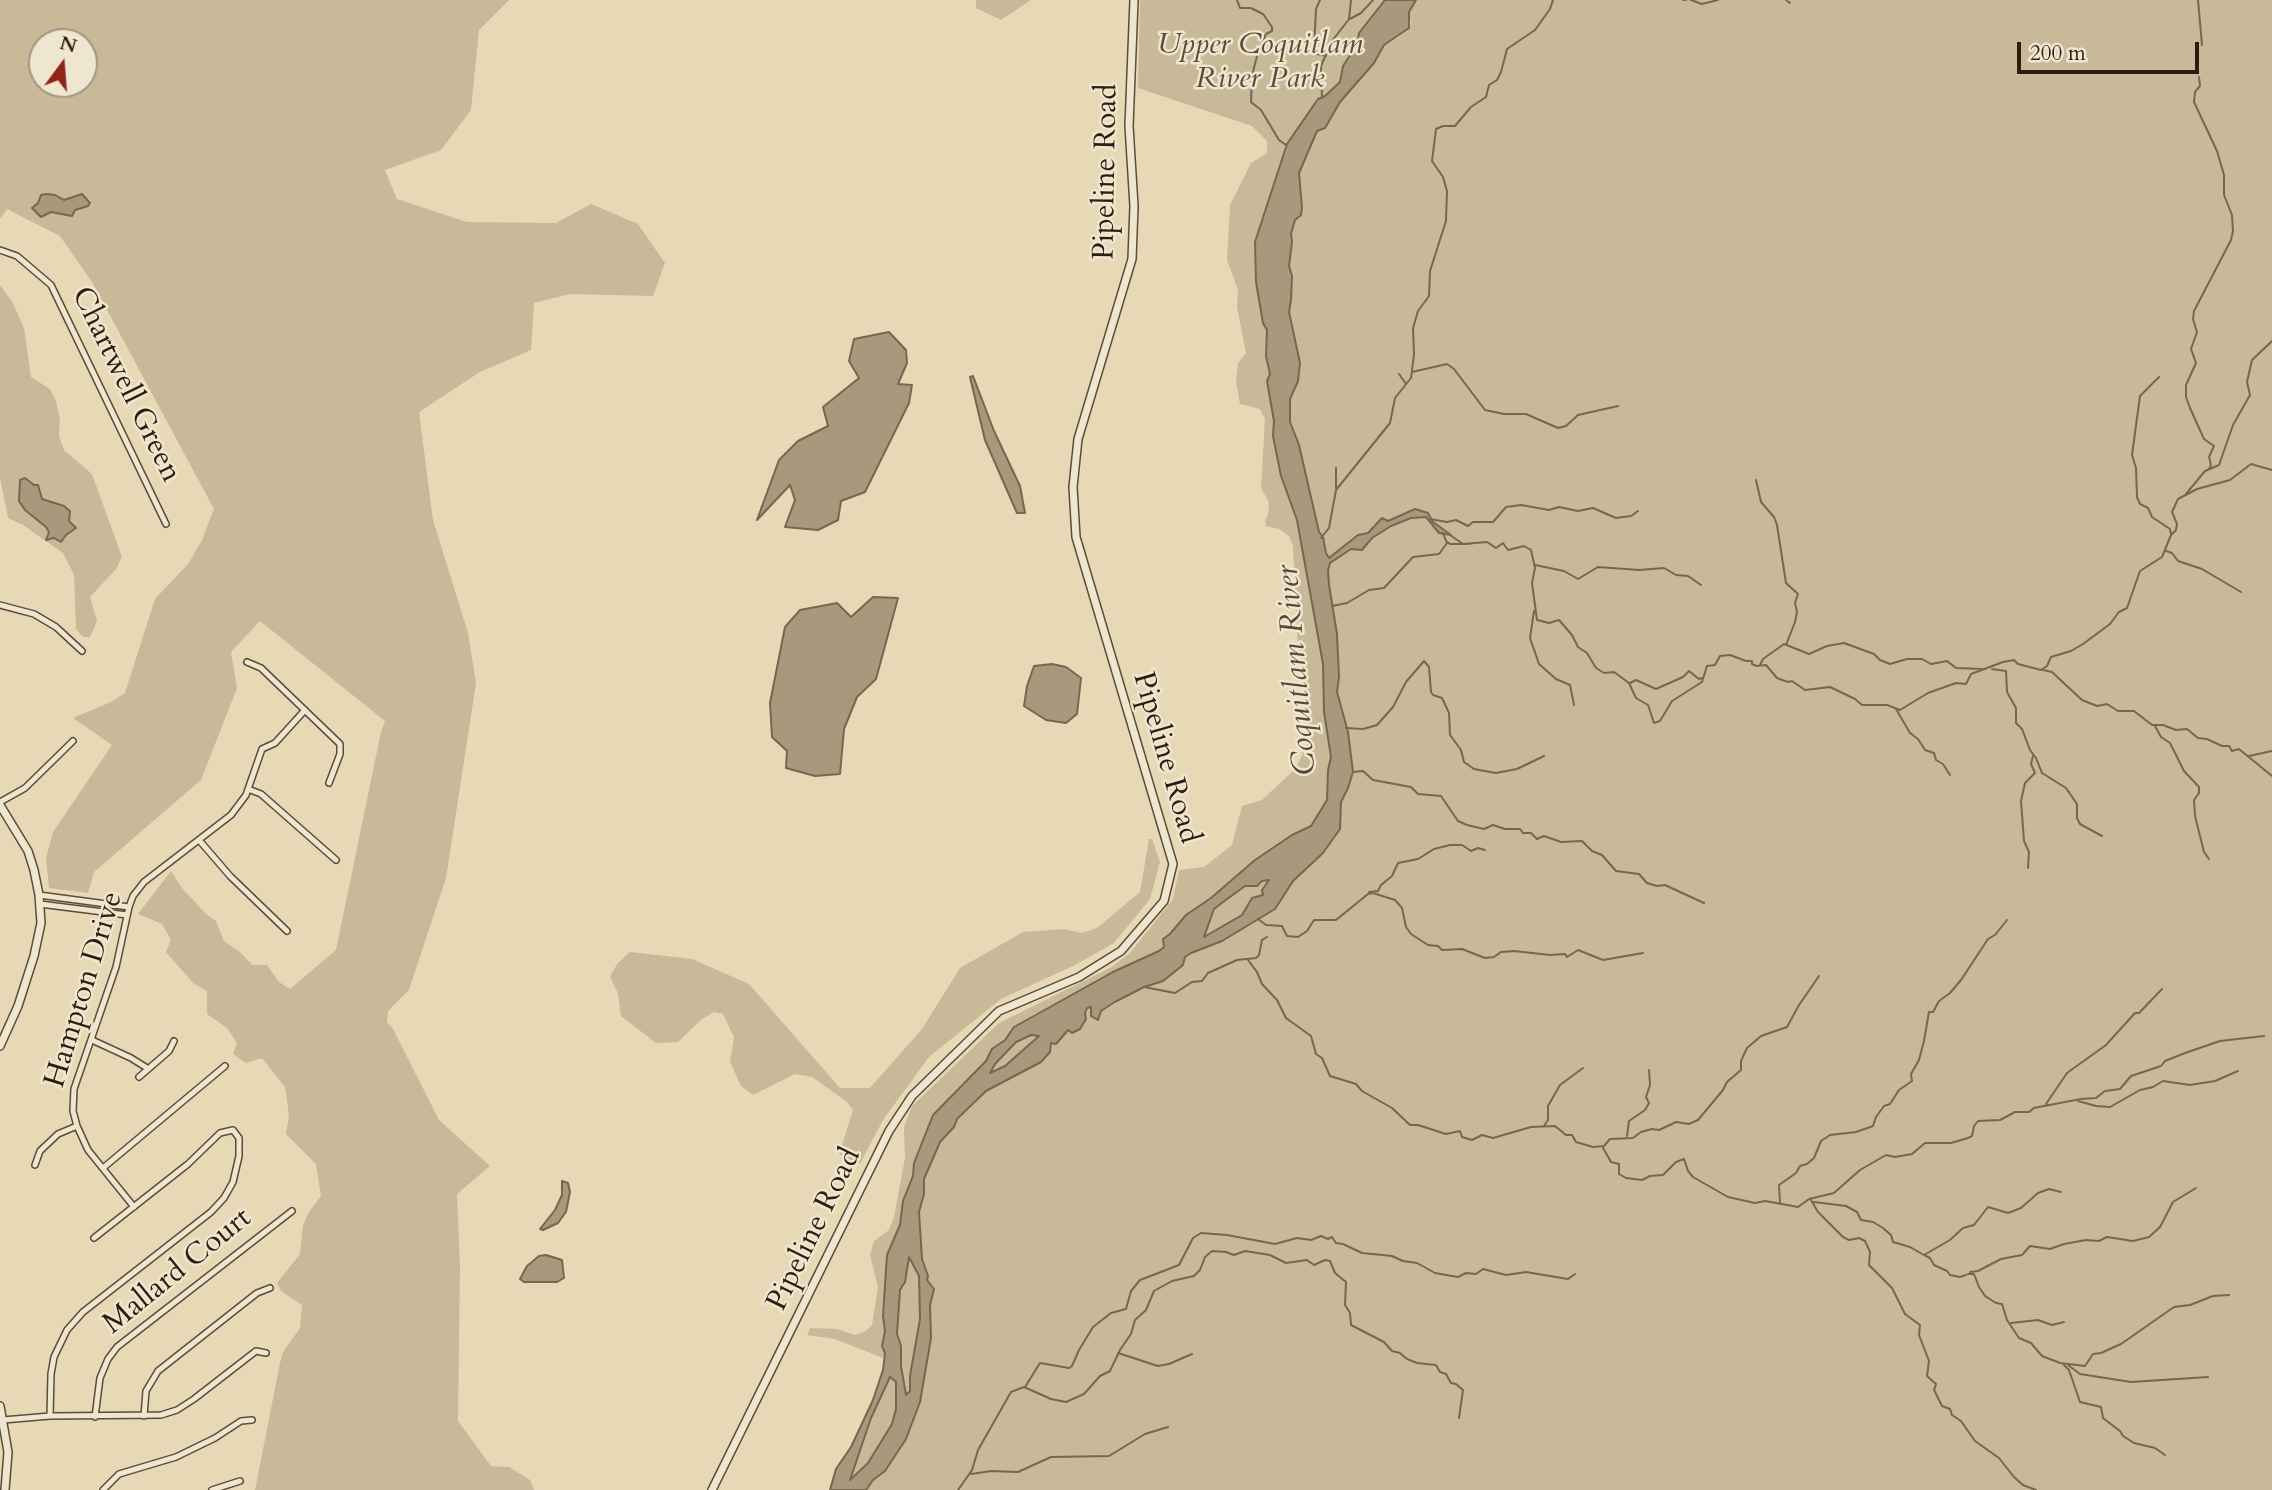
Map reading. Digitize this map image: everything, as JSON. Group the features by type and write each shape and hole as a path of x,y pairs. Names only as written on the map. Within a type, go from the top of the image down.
{"street":[{"name":"Pipeline Road","path":"712,1490 889,1131 912,1096 999,1011 1079,976 1121,951 1164,901 1173,864 1076,537 1073,486 1078,439 1132,259 1134,206 1129,126 1134,0"},
{"name":"Chartwell Green","path":"0,250 17,256 51,285 166,524"},
{"path":"0,604 39,617 56,627 82,651"},
{"path":"247,662 261,668 340,744 340,754 329,783"},
{"name":"Hampton Drive","path":"134,1207 88,1150 76,1126 73,1111 74,1089 116,967 129,907 133,896 144,882 231,815 248,789 262,749 275,743 305,710"},
{"path":"0,1046 18,1006 41,923 39,895 28,851 0,803 25,788 73,741"},
{"path":"248,789 261,794 336,860"},
{"path":"199,840 230,876 287,931"},
{"path":"39,895 129,907"},
{"path":"40,904 127,915"},
{"path":"92,1040 148,1068"},
{"path":"139,1077 169,1051 174,1041"},
{"path":"103,1168 225,1066"},
{"path":"35,1165 40,1151 58,1134 76,1126"},
{"path":"50,1416 54,1357 67,1330 83,1312 211,1212 224,1198 233,1182 239,1156 239,1138 233,1130 220,1133 188,1164 94,1238"},
{"name":"Mallard Court","path":"95,1417 100,1378 117,1347 292,1211"},
{"path":"144,1416 146,1391 158,1371 257,1293 270,1288"},
{"path":"3,1420 50,1416 162,1415 177,1410 256,1351 266,1353"},
{"path":"0,1406 8,1452 5,1490"},
{"path":"103,1490 119,1474 176,1457 215,1438 241,1421 252,1420"},
{"path":"212,1490 240,1481"}],"green space":[{"path":"0,0 509,0 479,30 471,110 441,150 385,170 397,199 467,222 556,223 591,204 638,224 665,263 653,296 570,294 534,303 531,350 480,372 419,412 433,520 468,633 476,683 446,878 409,990 388,1011 387,1022 439,1120 490,1166 457,1194 460,1265 458,1421 491,1466 509,1467 530,1480 534,1490 255,1490 283,1352 300,1328 302,1305 281,1291 277,1283 300,1254 303,1225 321,1196 316,1164 286,1134 289,1115 285,1087 262,1058 246,1063 233,1054 237,1043 227,1028 207,1014 207,991 193,983 166,952 171,940 162,924 138,914 171,871 182,888 216,921 224,941 252,965 267,965 279,982 290,989 336,950 385,721 260,621 231,652 237,688 201,780 94,872 88,893 49,888 46,858 53,832 112,745 73,718 125,693 155,599 188,564 202,540 214,509 92,282 60,236 7,209 0,219"},
{"path":"976,0 1031,0 1001,20 976,8"},
{"name":"Upper Coquitlam River Park","path":"1140,0 1385,0 1359,33 1358,39 1353,42 1354,49 1343,66 1340,82 1318,99 1297,138 1284,147 1285,153 1255,242 1256,282 1263,323 1267,330 1266,356 1270,374 1267,381 1274,436 1281,476 1297,520 1323,664 1324,712 1331,757 1327,800 1311,826 1292,835 1255,860 1211,898 1186,915 1159,951 1113,972 1053,1007 1034,1014 992,1049 986,1061 956,1090 914,1163 913,1176 903,1201 900,1225 890,1247 883,1316 883,1358 835,1339 807,1335 810,1328 837,1329 855,1335 866,1331 872,1325 878,1287 870,1255 874,1241 889,1230 894,1217 905,1158 904,1127 912,1106 999,1023 1110,968 1130,953 1173,899 1179,870 1204,867 1232,845 1242,806 1262,800 1296,768 1307,745 1308,701 1311,695 1304,685 1298,651 1293,546 1289,536 1279,529 1266,526 1269,502 1261,488 1265,419 1260,409 1240,404 1236,381 1238,363 1246,353 1237,307 1238,290 1227,260 1230,205 1251,163 1267,153 1267,141 1252,126 1138,88"},
{"path":"1416,0 2272,0 2272,1490 866,1490 873,1480 885,1471 906,1439 920,1402 931,1338 930,1305 934,1289 927,1280 922,1259 919,1212 924,1194 924,1179 940,1142 954,1127 957,1119 986,1091 1041,1062 1050,1052 1051,1043 1069,1030 1087,1008 1101,1012 1144,987 1163,981 1183,965 1185,957 1191,953 1222,941 1275,909 1293,881 1340,829 1341,802 1353,772 1348,731 1337,692 1337,634 1329,585 1330,563 1351,549 1369,544 1372,538 1411,517 1426,517 1439,533 1450,534 1433,522 1428,513 1415,509 1389,521 1380,522 1368,533 1358,535 1330,558 1326,554 1323,537 1319,532 1299,445 1290,422 1290,399 1298,381 1298,349 1289,312 1292,276 1289,266 1291,234 1302,208 1299,173 1317,131 1325,128 1340,102 1374,63 1384,45 1400,36 1411,24 1409,12"},
{"path":"0,285 13,303 24,328 31,377 50,389 56,401 60,419 59,436 64,450 92,474 122,557 116,569 90,597 97,621 90,637 83,637 76,629 74,575 63,553 23,525 8,518 0,477"},
{"path":"1149,839 1152,839 1160,862 1150,899 1114,943 1075,965 1001,999 929,1057 883,1120 860,1164 839,1154 853,1110 846,1101 812,1077 795,1074 753,1095 741,1086 730,1062 734,1037 723,1014 714,1012 702,1019 678,1042 656,1043 621,1016 618,993 610,977 617,964 630,952 692,959 749,984 840,1088 870,1088 922,1029 960,968 1023,932 1064,929 1082,933 1097,928 1140,892"},
{"path":"1269,880 1263,895 1252,898 1243,915 1204,937 1215,909 1245,886 1257,886 1262,881"},
{"path":"1031,1035 1040,1036 1005,1066 990,1074 995,1064 1016,1041"},
{"path":"909,1257 919,1276 920,1319 910,1391 906,1395 901,1346 897,1334 900,1290 905,1282"},
{"path":"890,1377 896,1382 896,1409 892,1424 868,1463 850,1481 871,1418"}],"shaded area":[{"path":"1385,0 1416,0 1409,12 1409,28 1384,45 1374,63 1340,102 1325,128 1317,131 1299,173 1302,208 1291,234 1289,312 1300,363 1298,381 1290,399 1290,422 1299,445 1319,532 1329,558 1358,535 1368,533 1382,518 1388,521 1415,509 1428,513 1433,522 1451,535 1439,533 1426,517 1411,518 1372,538 1362,550 1351,549 1330,563 1329,585 1337,634 1337,692 1348,732 1353,772 1341,802 1340,829 1323,853 1293,881 1275,909 1222,941 1191,953 1185,957 1183,965 1163,981 1144,987 1115,1002 1101,1011 1098,1020 1091,1016 1091,1007 1087,1008 1086,1019 1080,1029 1072,1033 1068,1030 1056,1044 1051,1043 1050,1052 1041,1062 986,1091 957,1119 954,1127 940,1142 924,1179 924,1194 919,1212 922,1259 927,1280 934,1289 930,1305 931,1338 920,1402 906,1439 885,1471 873,1480 866,1490 830,1490 836,1469 851,1447 873,1400 883,1370 887,1255 900,1225 903,1201 913,1176 914,1163 933,1115 986,1061 992,1049 1005,1040 1014,1027 1113,972 1159,951 1164,947 1163,939 1186,915 1211,898 1255,860 1292,835 1311,826 1327,800 1331,757 1324,712 1323,664 1297,520 1281,476 1273,436 1274,421 1267,381 1270,374 1266,356 1267,330 1263,323 1256,282 1255,242 1287,144 1318,99 1340,82 1343,66 1354,49 1352,44 1358,39 1359,33","holes":["1269,880 1262,890 1263,895 1252,898 1242,915 1204,937 1214,909 1245,886 1257,886 1262,881","1031,1035 1039,1036 1005,1066 990,1073 1016,1042","909,1257 919,1276 920,1319 910,1391 906,1395 901,1346 897,1334 900,1290 905,1282","890,1377 896,1382 896,1409 892,1424 868,1463 850,1480 871,1418"]},
{"path":"82,194 90,203 75,210 72,216 51,212 41,217 32,208 41,195 64,200"},
{"path":"889,332 906,350 907,363 898,384 912,385 909,403 865,492 841,501 838,520 818,530 785,527 795,500 790,485 757,520 779,460 798,441 828,426 823,407 859,378 849,361 854,339"},
{"path":"973,376 994,431 1020,486 1025,513 1017,513 985,440 970,377"},
{"path":"25,478 38,485 42,499 64,506 70,511 69,521 76,528 61,542 54,538 46,540 49,532 46,527 25,510 19,501 20,480"},
{"path":"873,597 898,598 876,679 857,697 844,729 840,774 815,776 786,768 787,751 772,737 770,703 785,627 800,610 837,603 851,617"},
{"path":"1052,664 1066,667 1081,678 1077,714 1066,723 1046,720 1024,706 1034,666"},
{"path":"562,1181 568,1183 570,1192 566,1212 558,1223 540,1229 555,1210 562,1195"},
{"path":"546,1255 562,1260 564,1278 557,1282 524,1282 520,1279 527,1266 539,1256"}],"waterway":[{"path":"1237,0 1240,8 1251,8 1263,14 1272,27 1258,52 1252,76 1251,102 1261,110 1279,140 1286,145"},
{"path":"1320,0 1316,9 1314,50 1317,54 1326,56"},
{"path":"1322,98 1321,66 1332,41 1349,19 1351,0"},
{"path":"1350,19 1361,13 1373,0"},
{"path":"1321,538 1329,528 1336,490 1390,423 1395,398 1411,378 1413,328 1418,311 1429,296 1430,271 1446,221 1447,191 1443,177 1432,161 1436,129 1455,126 1471,107 1486,97 1489,85 1497,80 1501,72 1507,49 1535,30 1553,0"},
{"path":"1691,0 1702,4 1718,0"},
{"path":"1786,0 1790,3"},
{"path":"2198,0 2202,45"},
{"path":"2199,77 2200,86 2195,92 2194,102 2217,151 2224,175 2224,195 2232,215 2233,231 2231,240 2194,311 2193,319 2197,332 2191,349 2196,363 2186,385 2186,397 2204,439 2214,446 2209,457 2209,469"},
{"path":"2186,494 2205,471 2219,465 2233,425 2250,395 2247,382 2252,360 2272,341"},
{"path":"1412,372 1447,364 1454,369 1485,410 1504,414 1526,414 1558,428 1566,426 1578,415 1618,406"},
{"path":"1399,374 1406,384"},
{"path":"2159,377 2140,396 2132,455 2140,504 2148,508 2152,517 2170,529 2171,534"},
{"path":"1450,535 1463,544 1487,542 1496,548 1503,543 1508,550 1524,546 1531,550 1535,568 1532,583 1537,620 1549,623 1559,620 1596,668 1604,673 1614,672 1629,683 1636,698 1648,705 1654,723 1660,721 1672,701 1702,682 1707,666 1715,665 1720,656 1730,655 1752,661 1752,664 1757,666 1766,665 1777,678 1792,681 1805,690 1830,687 1862,705 1887,705 1900,710 1928,693 1956,683 1966,684 1971,674 2003,662 2014,660 2018,664 2041,670 2047,666 2051,657 2083,644 2127,608 2140,571 2162,557 2171,535 2176,530 2177,524 2172,512 2178,499 2197,489 2230,480 2251,464 2272,470"},
{"path":"1336,468 1336,488"},
{"path":"1756,480 1761,502 1774,517 1777,525 1786,583 1798,594 1795,622 1786,645"},
{"path":"1430,519 1447,522 1456,520 1468,526 1473,522 1493,522 1506,507 1521,505 1549,510 1559,507 1578,511 1593,508 1616,518 1631,516 1638,511"},
{"path":"1443,533 1450,544 1471,544"},
{"path":"1332,606 1347,603 1369,590 1384,588 1413,557 1439,554 1447,543"},
{"path":"2166,551 2172,553 2178,561 2202,569 2241,592"},
{"path":"1535,565 1564,571 1578,579 1598,567 1639,570 1664,568 1676,575 1688,576 1701,585"},
{"path":"1534,611 1530,638 1539,664 1556,679 1570,685 1574,705"},
{"path":"1760,665 1763,659 1784,644 1809,654 1827,646 1844,643 1874,654 1890,664 1907,659 1922,659 1931,664 1947,661 1956,668 1983,669"},
{"path":"1346,728 1363,729 1377,725 1393,707 1406,682 1424,661 1429,667 1431,692 1442,698 1449,713 1450,735 1461,750 1464,762 1474,769 1496,773 1517,769 1544,756"},
{"path":"1992,669 2006,671 2007,692 2016,708 2016,723 2022,729 2042,773 2066,788 2077,804 2080,824 2102,836"},
{"path":"2043,670 2052,672 2082,700 2097,706 2107,704 2118,711 2134,711 2152,725 2163,725 2176,730 2187,729 2198,738 2229,746 2232,751 2239,749 2272,776"},
{"path":"1630,683 1636,680 1656,689 1683,677 1689,671 1699,679 1702,678"},
{"path":"1896,709 1910,733 1925,750 1934,753 1936,760 1943,764 1950,775"},
{"path":"2155,726 2161,737 2170,743 2184,771 2199,787 2199,793 2194,800 2195,816 2204,852 2209,859"},
{"path":"2249,756 2272,751"},
{"path":"2028,868 2029,852 2024,841 2021,801 2025,783 2035,773 2031,764 2033,756"},
{"path":"1353,772 1363,771 1373,780 1411,787 1418,794 1441,796 1458,821 1467,825 1484,829 1493,825 1505,829 1520,829 1523,833 1531,833 1537,839 1544,836 1561,842 1582,841 1592,851 1602,855 1616,871 1639,874 1647,883 1665,885 1704,903"},
{"path":"1369,892 1378,891 1392,876 1398,863 1418,859 1434,849 1462,845 1471,851 1478,848 1485,850"},
{"path":"1258,919 1266,925 1282,926 1287,936 1298,937 1307,931 1314,920 1336,920 1368,894 1373,893 1395,900 1402,908 1406,927 1411,934 1442,950 1462,949 1485,958 1514,951 1565,954 1567,957 1578,950 1603,960 1643,953"},
{"path":"1780,1203 1779,1185 1796,1173 1800,1166 1814,1158 1821,1141 1830,1135 1856,1132 1873,1126 1884,1106 1890,1104 1899,1090 1912,1081 1911,1074 1919,1060 1929,1012 1933,1012 1939,1001 1950,993 1988,939 1995,935 2007,920"},
{"path":"1144,987 1175,993 1192,982 1202,981 1208,973 1237,960 1256,958 1262,940 1267,937"},
{"path":"1248,960 1262,984 1277,1000 1286,1018 1311,1036 1316,1054 1322,1058 1330,1076 1356,1084 1362,1091 1392,1108 1410,1125 1446,1134 1460,1131 1462,1137 1472,1140 1482,1135 1493,1138 1531,1127 1555,1126 1566,1135 1572,1135 1576,1142 1593,1147 1604,1146 1610,1139 1633,1138 1641,1132 1659,1130 1676,1122 1689,1124 1698,1120 1727,1082 1741,1070 1741,1061 1747,1048 1761,1036 1787,1027 1819,976"},
{"path":"2046,1104 2067,1073 2106,1045 2135,1013 2139,1013 2162,989"},
{"path":"1602,1146 1611,1162 1619,1164 1619,1174 1626,1178 1642,1180 1663,1175 1676,1162 1684,1159 1693,1177 1728,1197 1755,1203 1765,1201 1798,1207 1809,1199 1834,1193 1860,1170 1886,1155 1895,1157 1912,1154 1925,1143 1951,1143 1968,1138 1972,1136 1978,1121 2000,1120 2015,1112 2029,1112 2034,1108 2096,1098 2105,1091 2120,1089 2131,1076 2161,1066 2165,1061 2185,1053 2220,1041 2264,1036"},
{"path":"1544,1126 1548,1120 1548,1106 1560,1085 1583,1068"},
{"path":"1627,1136 1629,1121 1645,1110 1649,1103 1646,1097 1650,1085 1649,1070"},
{"path":"2078,1101 2110,1107 2163,1081 2190,1085 2215,1081 2238,1071"},
{"path":"1970,1272 1978,1271 2001,1259 2022,1255 2030,1246 2050,1249 2086,1240 2099,1241 2107,1237 2133,1241 2149,1237 2160,1227 2173,1202 2196,1188"},
{"path":"1814,1202 1846,1206 1857,1212 1861,1220 1873,1222 1883,1228 1891,1235 1893,1242 1924,1255 1950,1240 1963,1228 1974,1225 1988,1207 2008,1213 2021,1208 2038,1193 2049,1189 2061,1192"},
{"path":"1811,1200 1818,1212 1843,1237 1865,1241 1870,1252 1869,1265 1892,1288 1905,1314 1920,1325 1919,1335 1929,1361 1927,1376 1936,1384 1934,1390 1942,1406 1950,1409 1952,1415 1961,1421 1975,1441 1999,1458 2014,1477 2023,1485 2036,1490"},
{"path":"1025,1387 1040,1363 1069,1368 1072,1366 1093,1327 1111,1313 1126,1309 1131,1291 1140,1280 1179,1265 1193,1238 1201,1233 1275,1244 1297,1238 1311,1240 1321,1236 1328,1239 1332,1237 1336,1243 1362,1253 1392,1256 1417,1263 1435,1273 1458,1277 1466,1273 1476,1274 1483,1269 1506,1275 1526,1272 1568,1279 1575,1274"},
{"path":"958,1490 972,1470 978,1450 1011,1392 1024,1387 1051,1399 1066,1402 1084,1394 1100,1376 1110,1371 1131,1334 1135,1320 1146,1310 1154,1291 1172,1281 1194,1276 1200,1270 1205,1257 1212,1251 1234,1255 1245,1251 1270,1255 1286,1263 1307,1260 1314,1265 1325,1260 1330,1261 1335,1273 1346,1282 1345,1305 1350,1313 1351,1325 1384,1342 1392,1351 1407,1359 1436,1365 1451,1383 1463,1390 1459,1418"},
{"path":"1924,1255 1950,1275 1966,1275"},
{"path":"1968,1274 1974,1274 1985,1296 2002,1304 2007,1320 2019,1338 2031,1343 2042,1356 2060,1363 2085,1366 2093,1354 2121,1344 2174,1307 2190,1305 2213,1296 2229,1295"},
{"path":"2011,1323 2038,1320 2052,1325 2064,1322"},
{"path":"1118,1353 1158,1366 1192,1354"},
{"path":"2063,1364 2069,1370 2080,1402 2101,1407 2103,1418 2123,1436 2134,1443 2155,1448 2165,1455"},
{"path":"2068,1365 2080,1374 2131,1382 2208,1377"},
{"path":"971,1474 991,1471 1018,1472 1051,1457 1109,1456 1145,1434 1168,1427"}],"water label":[{"name":"Coquitlam River","path":"1298,670"}]}
